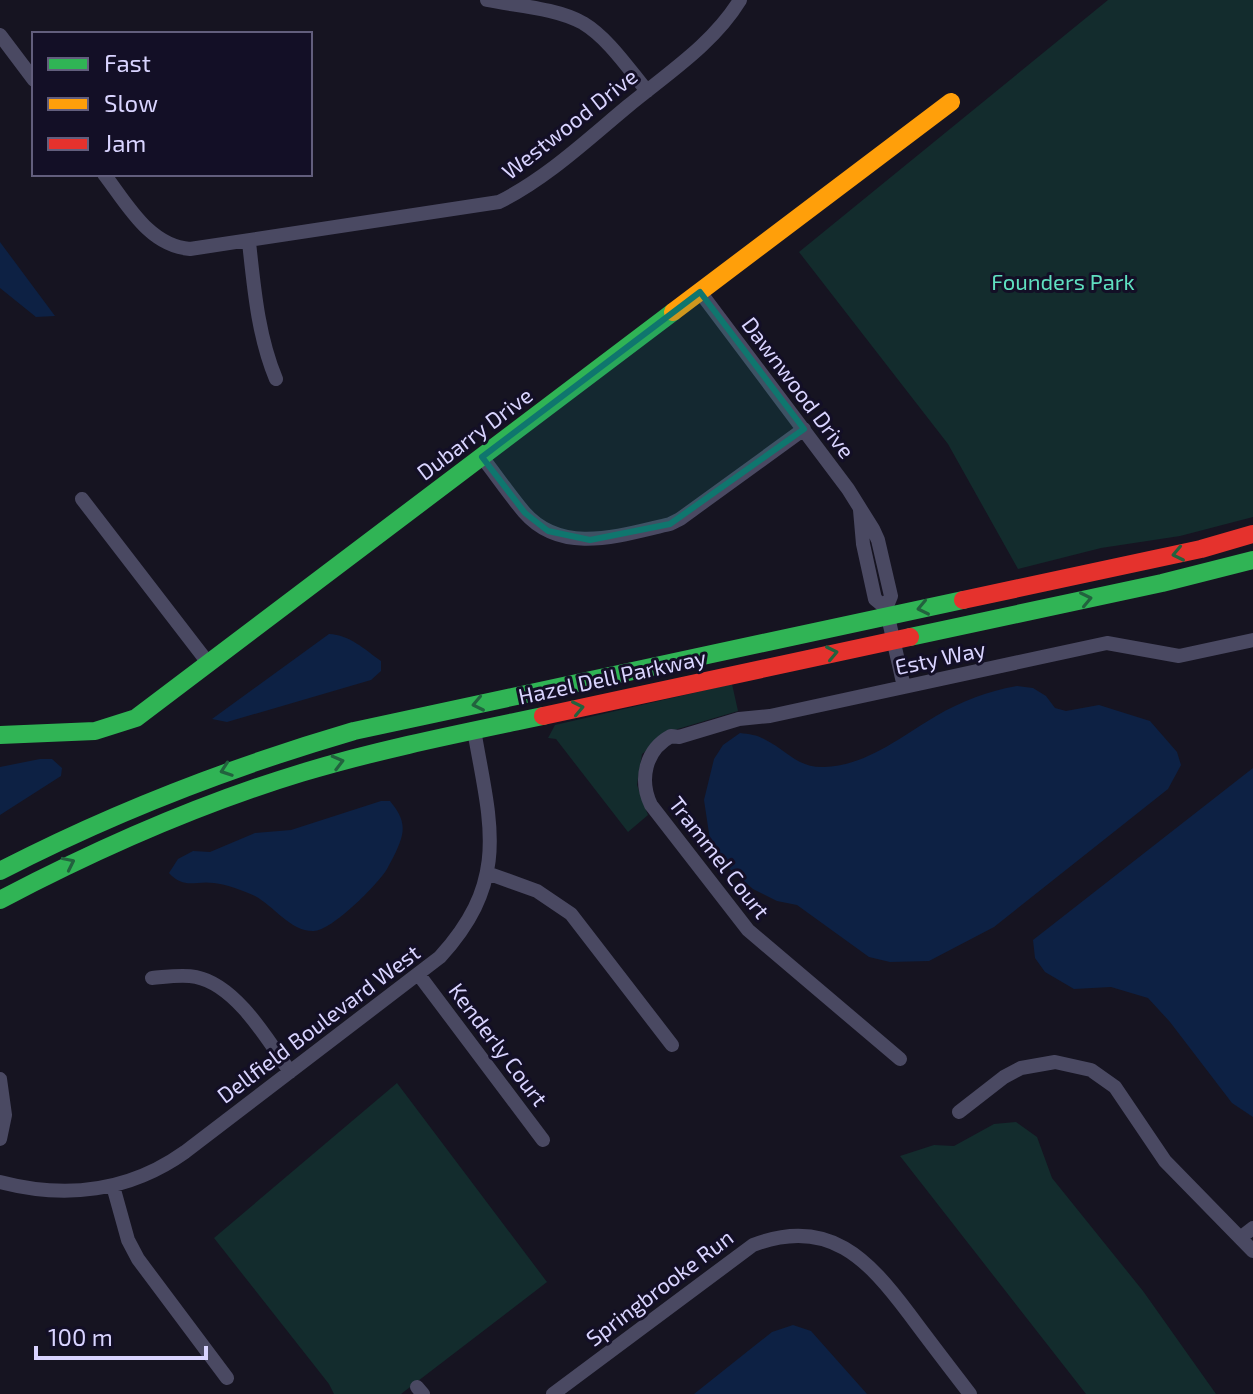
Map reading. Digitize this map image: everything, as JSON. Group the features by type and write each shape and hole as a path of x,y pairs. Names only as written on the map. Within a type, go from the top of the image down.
{"main road":[{"name":"Dubarry Drive","path":"0,735 95,731 136,718 951,102"},
{"name":"Hazel Dell Parkway","path":"0,871 146,801 304,745 405,719 887,612 1201,549 1253,534"},
{"name":"Hazel Dell Parkway","path":"0,900 121,838 230,795 366,754 1162,583 1253,560"}],"street":[{"path":"487,0 566,16 585,25 608,45 647,91"},
{"name":"Westwood Drive","path":"106,176 148,230 167,244 190,249 499,202 544,175 647,91 711,37 740,0"},
{"path":"0,35 32,77"},
{"path":"249,242 259,323 276,379"},
{"name":"Dawnwood Drive","path":"700,292 804,429 860,509 863,544 875,599 887,612 904,687"},
{"path":"482,457 525,513 539,526 568,538 590,540 670,524 680,519 804,429"},
{"path":"82,499 209,664"},
{"name":"Esty Way","path":"649,760 661,741 671,736 679,737 739,719 770,716 1107,643 1179,656 1253,640"},
{"name":"Dellfield Boulevard West","path":"0,1182 46,1191 93,1190 146,1175 175,1159 440,957 474,908 487,873 491,820 474,730"},
{"name":"Trammel Court","path":"649,760 644,787 651,805 739,920 787,965 900,1059"},
{"path":"487,873 537,891 571,914 672,1045"},
{"name":"Kenderly Court","path":"419,975 543,1140"},
{"path":"152,978 192,976 226,991 241,1006 290,1072"},
{"path":"959,1112 1004,1077 1021,1068 1055,1062 1091,1070 1115,1087 1165,1161 1253,1251"},
{"path":"0,1079 5,1115 0,1139"},
{"path":"113,1186 128,1240 138,1259 227,1378"},
{"path":"1240,1238 1253,1228"},
{"name":"Springbrooke Run","path":"553,1394 753,1245 783,1235 804,1235 845,1247 877,1273 970,1394"}],"highlighted area":[{"path":"700,292 804,429 670,524 590,540 548,531 525,513 482,457"}],"green space":[{"name":"Founders Park","path":"1108,0 1253,0 1253,517 1180,536 1101,548 1018,569 948,444 799,252"},
{"path":"732,684 738,711 671,731 642,754 637,785 648,815 628,832 556,739 548,738 555,725"},
{"path":"397,1083 547,1282 401,1394 334,1394 214,1238"},
{"path":"1016,1122 1037,1137 1052,1178 1143,1291 1216,1394 1086,1394 900,1156 934,1145 954,1146 994,1124"}],"water":[{"path":"0,242 55,316 36,317 0,288"},
{"path":"329,634 344,637 363,647 381,661 381,671 371,680 227,722 212,719"},
{"path":"1017,686 1033,688 1046,696 1055,708 1066,711 1099,705 1150,721 1177,752 1181,765 1168,789 994,927 929,961 890,962 869,957 797,905 777,901 753,889 724,864 710,840 704,800 714,759 723,745 740,733 772,743 806,765 839,765 883,749 965,701"},
{"path":"52,759 62,768 61,776 0,815 0,767"},
{"path":"1253,768 1253,1117 1232,1103 1148,998 1111,987 1074,989 1045,972 1035,958 1033,940"},
{"path":"381,801 390,801 402,821 403,830 396,852 382,876 364,895 342,916 321,929 313,931 297,927 262,900 240,890 214,883 185,883 169,873 178,859 193,851 210,852 255,833 291,830"},
{"path":"793,1325 811,1331 867,1394 694,1394 772,1332"}],"traffic: fast":[{"path":"0,735 95,731 136,718 673,312"},
{"path":"910,637 1162,583 1253,560"},
{"path":"0,871 86,829 174,792 354,731 963,600"},
{"path":"0,900 148,829 223,799 361,756 543,716"}],"traffic: slow":[{"path":"673,312 951,102"}],"traffic: jam":[{"path":"963,600 1201,549 1253,534"},
{"path":"543,716 910,637"}]}
